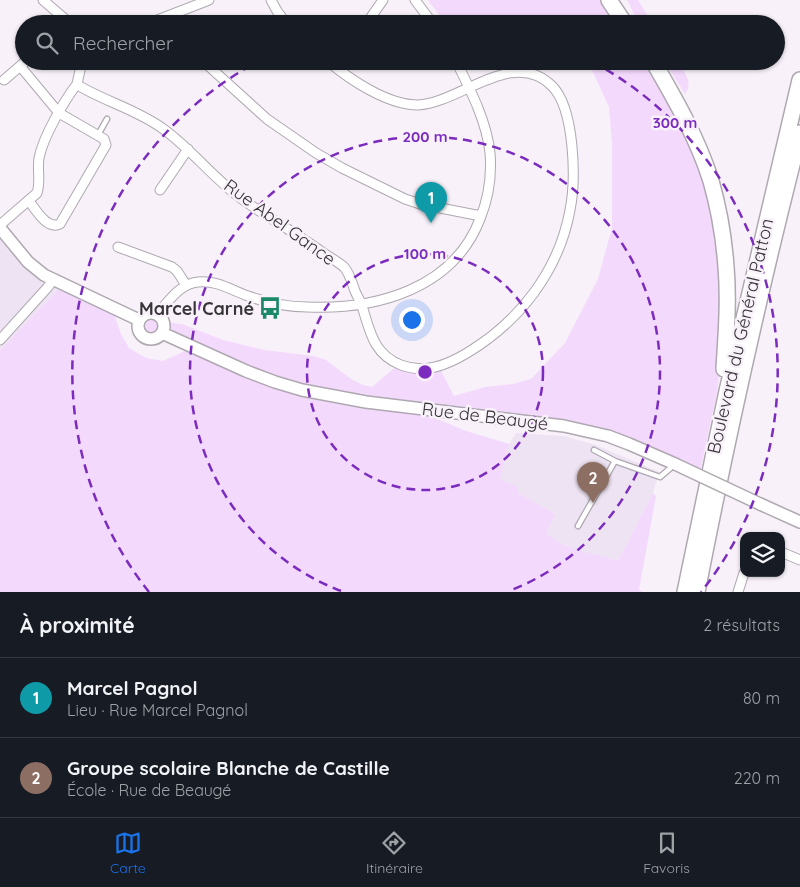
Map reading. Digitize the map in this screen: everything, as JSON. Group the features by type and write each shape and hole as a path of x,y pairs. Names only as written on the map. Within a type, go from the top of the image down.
{"highway":[{"path":"609,0 619,15"},
{"path":"616,0 625,15"},
{"path":"658,70 669,88 698,149 710,180 720,219 728,301 724,372 727,391"},
{"name":"Boulevard du Général Patton","path":"685,592 727,391 800,80"},
{"name":"Boulevard du Général Patton","path":"697,592 744,370 800,133"}],"street":[{"path":"42,0 60,15"},
{"path":"172,15 209,0"},
{"path":"271,0 280,15"},
{"path":"372,15 383,0"},
{"path":"415,0 426,15"},
{"path":"4,80 16,70"},
{"path":"27,70 59,113 104,139 106,145 60,224 56,226 50,224 29,201"},
{"path":"80,70 77,84 59,113 42,147 38,166 39,185 37,193 0,226 28,262 44,275 139,320"},
{"path":"213,70 267,119 316,153 342,168 396,195 420,204 481,216"},
{"name":"Rue Abel Gance","path":"77,84 90,92 151,120 188,148 243,200 345,268 361,304 370,334 380,350 387,356 395,362 408,367 433,368 444,365 459,358 497,332 512,319 535,292 551,266 565,230 570,210 572,184 570,135 558,93 540,77 514,72 500,75 426,104 404,104 379,95 339,70"},
{"path":"157,314 180,288 197,282 214,282 267,302 293,306 333,307 361,304 400,294 416,288 446,269 465,249 474,235 487,202 490,188 490,152 483,123 460,70"},
{"path":"160,190 188,148"},
{"path":"118,247 172,267 186,285"},
{"path":"0,340 52,280"},
{"path":"148,313 157,314 164,322 162,333 154,339 145,337 139,331 139,320 148,313"},
{"name":"Rue de Beaugé","path":"162,333 268,380 302,390 366,402 564,426 608,436 675,464 800,522"},
{"path":"785,554 800,560"},
{"path":"738,592 743,577"}],"lane":[{"path":"98,135 107,119"},
{"path":"594,450 660,477 675,464"},
{"path":"578,526 615,460"}],"shaded area":[{"path":"428,0 603,0 614,15 439,15"},
{"path":"627,0 638,0 647,15 634,15"},
{"path":"592,70 650,70 684,131 705,182 719,251 721,360 717,392 699,476 608,436 415,409 463,430 509,444 500,480 518,487 518,493 556,514 546,533 571,548 616,560 619,559 653,493 656,496 639,590 643,592 0,592 0,350 63,285 112,308 121,334 129,348 146,358 163,361 192,348 175,339 173,330 164,322 182,324 223,340 264,350 314,356 326,360 351,379 372,387 399,364 439,367 454,396 485,387 513,384 531,379 565,343 598,279 612,228 612,143 609,107"},
{"path":"670,70 683,70 689,86 685,94"},
{"path":"0,228 16,248 63,285 0,350"},
{"path":"148,315 156,315 162,321 162,329 156,335 148,335 142,329 142,321"},
{"path":"516,433 564,436 596,445 659,472 653,493 619,559 616,560 579,552 552,538 546,533 556,514 518,493 500,480 509,444"}],"place":[{"name":"Marcel Pagnol","path":"431,223"},
{"name":"Marcel Carné","path":"270,308"},
{"name":"Groupe scolaire Blanche de Castille","path":"593,503"}]}
